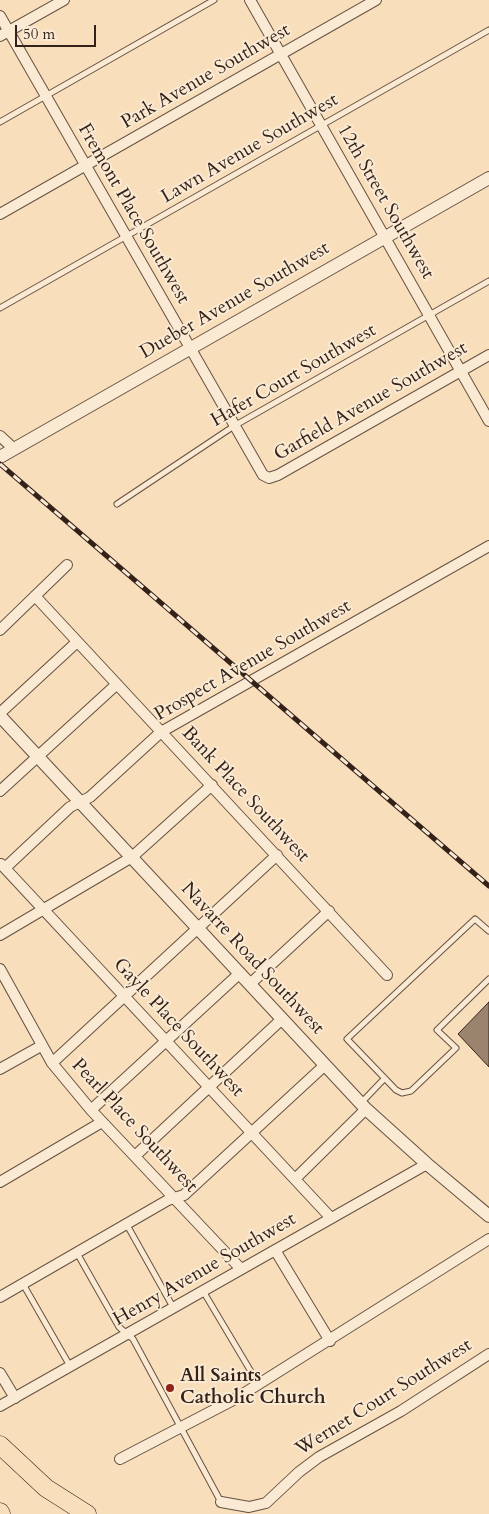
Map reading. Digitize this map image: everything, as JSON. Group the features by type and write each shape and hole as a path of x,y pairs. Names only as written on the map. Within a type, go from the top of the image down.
{"highway":[{"path":"0,1445 46,1488 86,1514"}],"street":[{"path":"4,34 64,0"},
{"name":"12th Street Southwest","path":"250,0 489,421"},
{"name":"Park Avenue Southwest","path":"0,214 376,0"},
{"name":"Fremont Place Southwest","path":"0,16 4,34 46,95 260,473 270,478"},
{"name":"Dueber Avenue Southwest","path":"0,457 489,178"},
{"name":"Garfield Avenue Southwest","path":"270,478 489,355"},
{"path":"0,436 14,449"},
{"name":"Prospect Avenue Southwest","path":"2,865 70,807 90,798 161,732 489,546"},
{"path":"0,630 67,565"},
{"name":"Bank Place Southwest","path":"35,596 387,975"},
{"path":"0,714 77,642"},
{"path":"0,791 117,684"},
{"name":"Navarre Road Southwest","path":"0,714 363,1106 427,1164 489,1216"},
{"path":"0,935 132,857 212,785"},
{"path":"52,1062 277,855"},
{"name":"Gayle Place Southwest","path":"2,865 331,1218"},
{"path":"250,984 329,911"},
{"name":"Pearl Place Southwest","path":"0,969 52,1062 91,1110 241,1269"},
{"path":"91,1110 240,973"},
{"path":"135,1156 282,1019"},
{"path":"0,1069 42,1046"},
{"path":"0,1297 168,1200 184,1195 325,1065"},
{"path":"295,1178 363,1106"},
{"path":"0,1182 102,1122"},
{"name":"Henry Avenue Southwest","path":"0,1406 427,1164"},
{"path":"120,1459 183,1428 259,1385 489,1239"},
{"path":"275,1250 330,1341"},
{"name":"Wernet Court Southwest","path":"221,1502 248,1507 266,1503 314,1461 401,1411 489,1354"},
{"path":"0,1373 14,1398"}],"lane":[{"path":"0,122 214,0"},
{"name":"Lawn Avenue Southwest","path":"0,308 489,30"},
{"name":"Hafer Court Southwest","path":"117,504 234,426 489,281"},
{"path":"489,930 474,918 347,1039 384,1079 402,1094 411,1091 456,1048 437,1030 489,979"},
{"path":"363,1106 384,1079"},
{"path":"127,1225 173,1307"},
{"path":"77,1253 119,1327 133,1339 183,1428 221,1502"},
{"path":"23,1284 70,1366"},
{"path":"203,1291 259,1385"}],"building":[{"path":"489,1002 489,1067 458,1034"}],"railway":[{"path":"0,464 489,886"}],"place":[{"name":"All Saints Catholic Church","path":"170,1388"}]}
